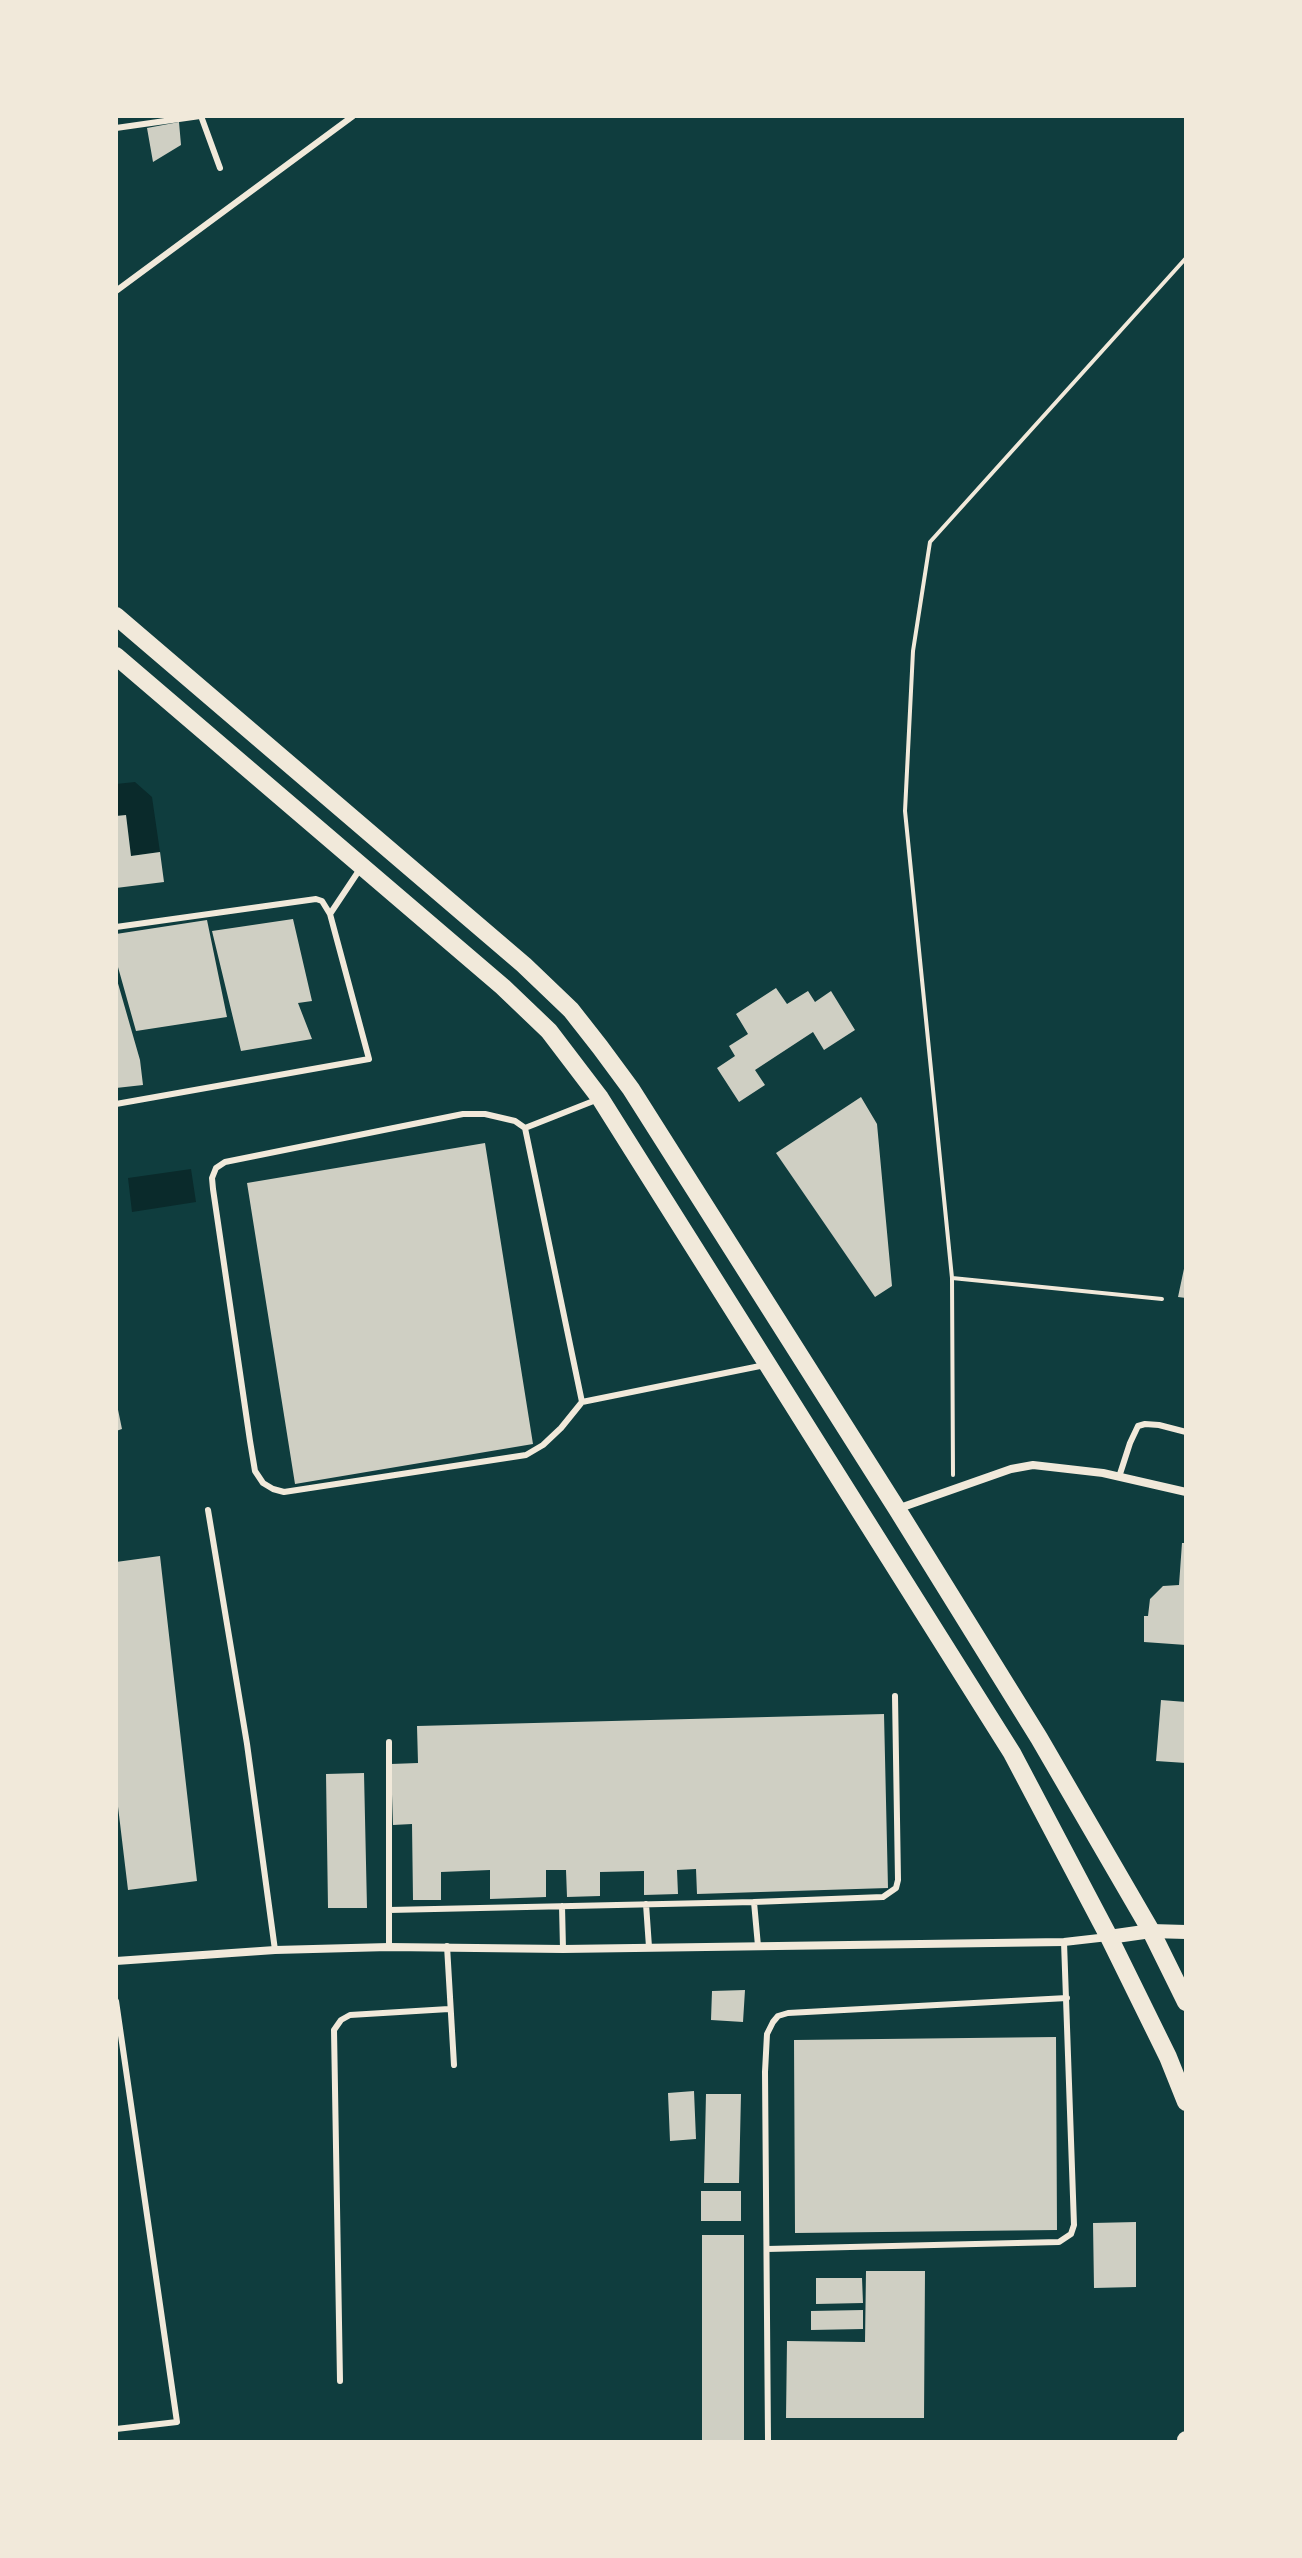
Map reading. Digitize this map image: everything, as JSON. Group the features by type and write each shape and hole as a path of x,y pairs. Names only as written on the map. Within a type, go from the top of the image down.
{"main road":[{"path":"116,616 524,965 571,1010 631,1089 1039,1738 1151,1931 1186,2002"},
{"path":"116,656 515,998 549,1031 594,1090 1012,1753 1109,1937 1168,2057 1186,2102"},
{"path":"594,1090 615,1067"}],"street":[{"path":"897,1509 1011,1469 1033,1465 1119,1477 1186,1492"},
{"path":"116,1961 275,1950 389,1947 563,1949 1064,1942 1151,1931 1186,1932"}],"lane":[{"path":"116,128 200,116 220,168"},
{"path":"116,291 353,116"},
{"path":"330,914 362,866"},
{"path":"116,927 316,899 325,904 330,914 369,1059 116,1104"},
{"path":"525,1128 594,1090"},
{"path":"525,1128 504,1117 463,1114 237,1159 216,1168 212,1178 213,1189 255,1471 263,1483 284,1492 526,1455 543,1445 561,1428 582,1402 768,1364"},
{"path":"525,1128 582,1402"},
{"path":"1119,1477 1138,1426 1159,1425 1186,1432"},
{"path":"208,1510 247,1744 275,1950"},
{"path":"389,1910 883,1897 896,1888 898,1880 895,1696"},
{"path":"389,1742 389,1947"},
{"path":"754,1902 758,1946"},
{"path":"646,1904 649,1947"},
{"path":"562,1906 563,1949"},
{"path":"767,2249 1059,2242 1071,2234 1074,2225 1064,1942"},
{"path":"447,1946 454,2065"},
{"path":"768,2440 766,2060 767,2034 778,2016 1067,1998"},
{"path":"116,2001 118,2041 177,2422 116,2429"},
{"path":"340,2381 334,2030 341,2020 350,2015 449,2009"}],"path":[{"path":"953,1490 952,1278 905,811 913,651 930,542 1186,258"},
{"path":"952,1278 1162,1299"}],"water":[{"path":"135,782 152,797 160,852 131,856 126,815 116,816 116,784"},
{"path":"191,1169 196,1202 132,1212 128,1178"}],"building":[{"path":"179,122 181,145 153,162 147,128"},
{"path":"126,815 131,856 160,852 164,882 116,888 116,816"},
{"path":"293,919 312,1001 298,1003 312,1039 241,1051 212,931"},
{"path":"207,920 227,1017 136,1031 116,960 116,934"},
{"path":"117,980 140,1060 143,1085 116,1088"},
{"path":"776,988 787,1004 808,991 815,1002 831,991 855,1030 824,1050 813,1032 755,1070 765,1085 739,1102 717,1068 735,1056 729,1046 748,1034 736,1014"},
{"path":"861,1097 877,1124 892,1286 875,1297 776,1153"},
{"path":"485,1143 533,1444 295,1484 247,1183"},
{"path":"1186,1264 1186,1298 1178,1297"},
{"path":"116,1400 122,1429 116,1431"},
{"path":"1182,1543 1186,1543 1186,1645 1144,1642 1144,1616 1148,1616 1150,1599 1163,1586 1179,1585"},
{"path":"160,1556 197,1881 128,1890 116,1790 116,1562"},
{"path":"1161,1700 1186,1702 1186,1763 1156,1761"},
{"path":"884,1714 888,1888 697,1894 696,1869 677,1870 678,1894 644,1895 644,1871 600,1872 600,1896 567,1897 566,1870 546,1870 546,1897 490,1899 490,1870 441,1872 441,1900 413,1900 412,1824 393,1825 391,1764 418,1763 417,1726"},
{"path":"364,1773 367,1908 328,1908 326,1774"},
{"path":"745,1990 743,2022 711,2020 712,1991"},
{"path":"1056,2037 1057,2230 795,2233 794,2040"},
{"path":"694,2091 696,2139 670,2141 668,2093"},
{"path":"706,2094 741,2094 739,2183 704,2183"},
{"path":"701,2191 741,2191 741,2221 701,2221"},
{"path":"1136,2222 1136,2287 1094,2288 1093,2223"},
{"path":"702,2235 744,2235 744,2442 702,2442"},
{"path":"866,2271 925,2271 924,2418 786,2418 787,2341 865,2342"},
{"path":"816,2278 862,2278 863,2303 816,2304"},
{"path":"863,2310 863,2329 811,2330 811,2311"}]}
